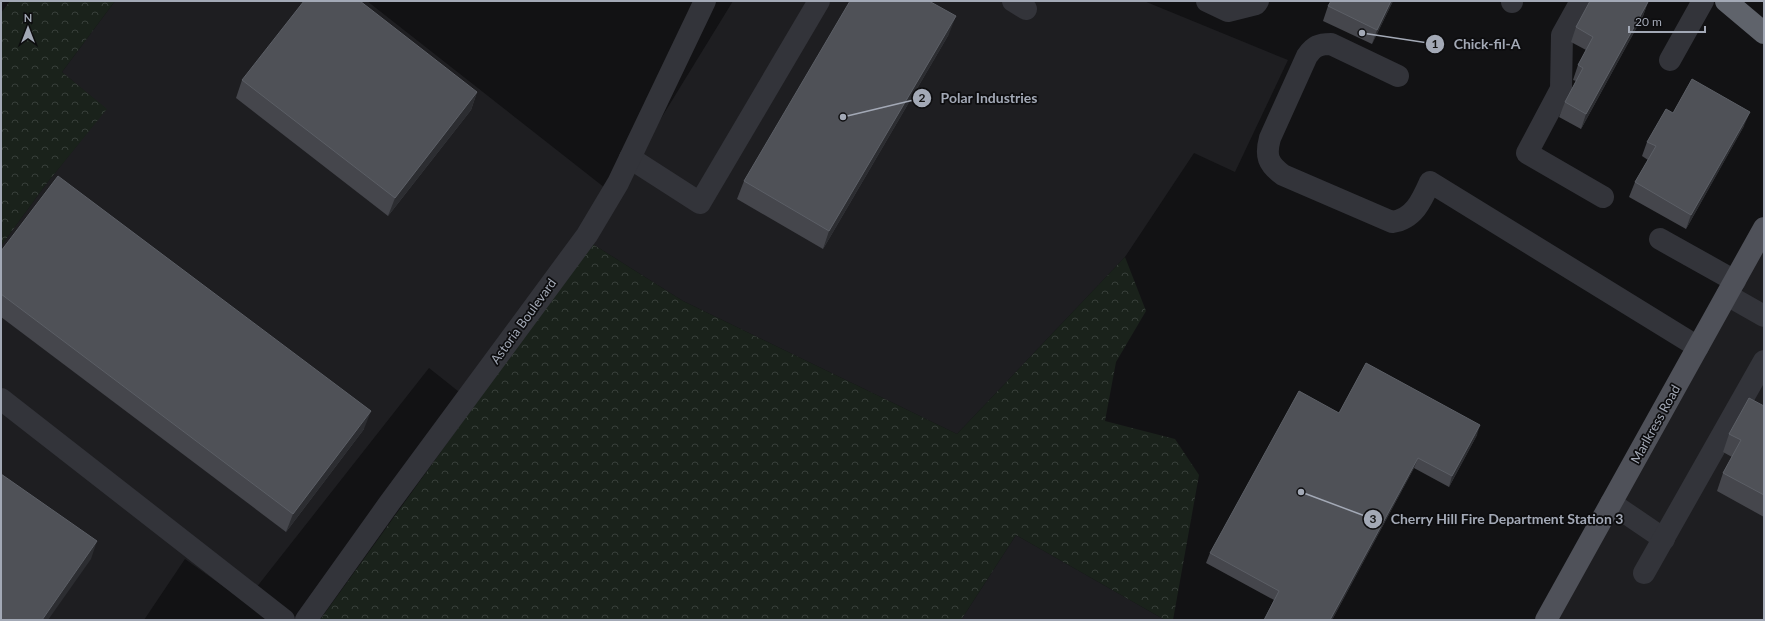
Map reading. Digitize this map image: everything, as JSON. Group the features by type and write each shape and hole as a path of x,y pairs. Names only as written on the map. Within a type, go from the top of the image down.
{"highway":[{"path":"1726,1 1764,34"},
{"path":"1739,1 1764,12"}],"main road":[{"name":"Marlkress Road","path":"1546,620 1764,228"}],"street":[{"name":"Astoria Boulevard","path":"306,620 388,505 587,235 618,182 705,1"},
{"path":"630,158 700,203 819,1"},
{"path":"1207,1 1228,11 1256,4 1258,1"},
{"path":"1581,1 1562,35 1561,89 1527,153 1603,197"},
{"path":"1670,60 1703,1"},
{"path":"1398,76 1331,44 1321,44 1313,47 1306,56 1270,138 1267,149 1268,159 1274,168 1283,175 1392,222 1401,221 1416,210 1430,182 1698,347"},
{"path":"1660,239 1731,288 1764,316"},
{"path":"1644,573 1764,361"},
{"path":"1,399 284,620"},
{"path":"1611,504 1664,539"}],"shaded area":[{"path":"115,1 367,1 614,195 733,1 1144,1 1288,60 1235,172 1194,153 1125,257 957,434 683,301 591,243 473,403 429,368 245,602 185,559 144,620 1,620 1,246 47,183 106,109 62,72"},
{"path":"1764,228 1764,620 1546,620"},
{"path":"1016,535 1165,620 961,620"}],"green space":[{"path":"10,1 115,1 62,72 107,109 47,183 1,246 1,13"},
{"path":"591,243 683,301 957,434 1125,257 1146,311 1116,362 1105,421 1175,439 1199,475 1173,620 1165,620 1016,535 961,620 320,620"}],"building":[{"path":"304,1 360,1 477,92 395,198 242,80"},
{"path":"850,1 929,1 956,16 829,231 744,181"},
{"path":"1331,1 1391,1 1377,30 1328,6"},
{"path":"1590,1 1648,2 1586,114 1565,102 1583,68 1578,65 1593,37 1576,27"},
{"path":"1692,79 1750,112 1691,215 1635,182 1656,146 1647,142 1666,109 1673,113"},
{"path":"58,176 371,411 293,514 1,294 1,251"},
{"path":"1366,363 1480,425 1452,476 1418,458 1330,620 1264,620 1279,591 1210,553 1299,391 1339,413"},
{"path":"1749,398 1764,406 1764,495 1723,473 1741,440 1729,434"},
{"path":"1,474 97,541 42,620 1,620"}],"place":[{"name":"Chick-fil-A","path":"1362,33"},
{"name":"Polar Industries","path":"843,117"},
{"name":"Cherry Hill Fire Department Station 3","path":"1301,492"}]}
